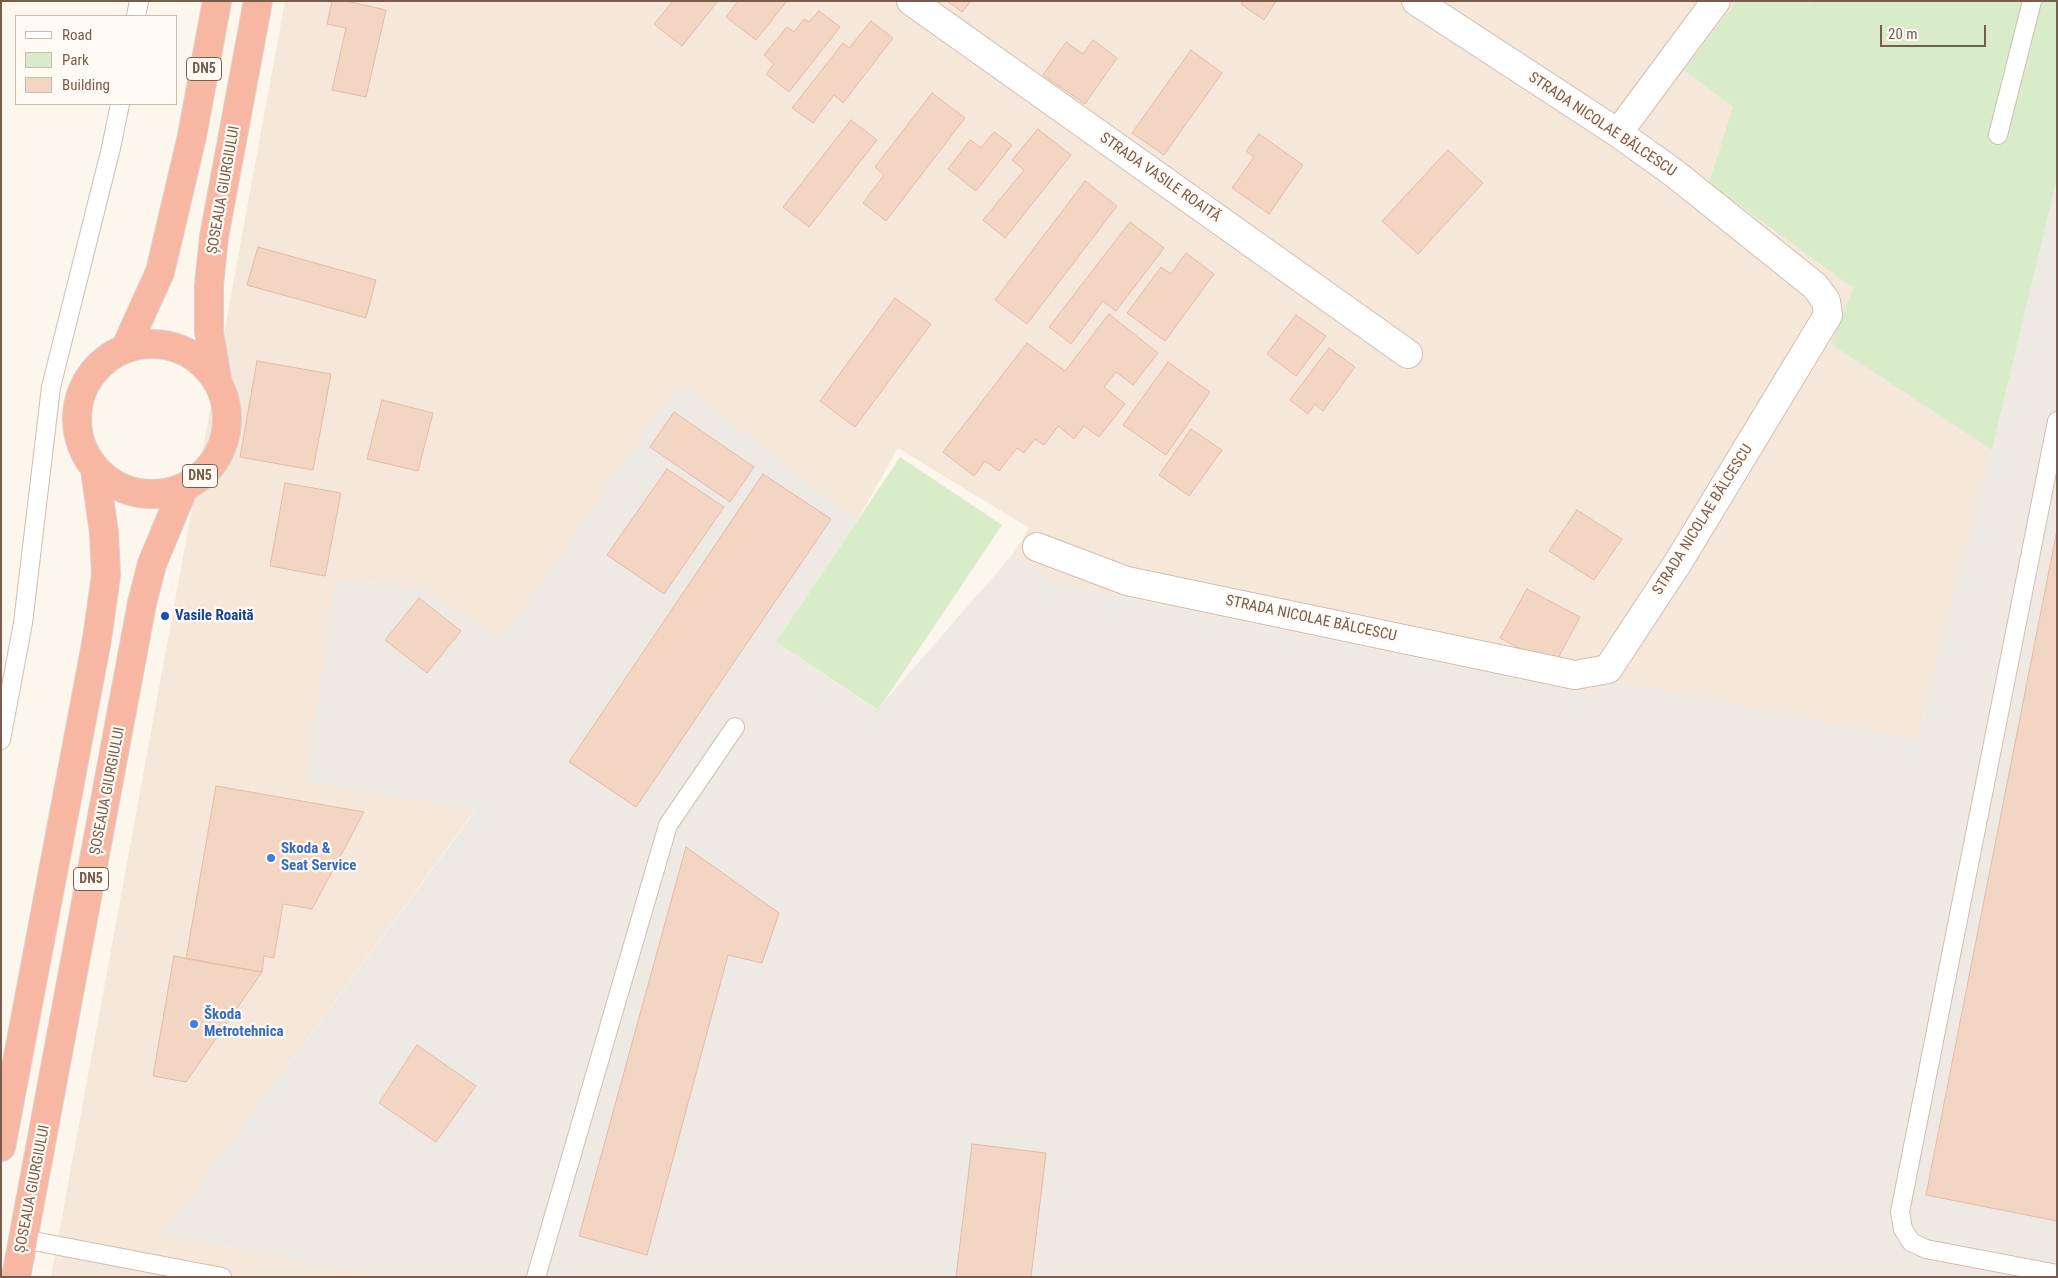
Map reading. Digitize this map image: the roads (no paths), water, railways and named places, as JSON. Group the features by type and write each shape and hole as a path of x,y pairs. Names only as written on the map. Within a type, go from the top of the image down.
{"highway":[{"name":"DN5","path":"126,347 160,272 192,136 217,1"},
{"name":"ȘOSEAUA GIURGIULUI","path":"217,379 200,360 177,347 152,343 126,347 103,360 87,378 78,401 76,425 82,448 95,468 114,484 136,493 160,494 184,487 204,474 220,453 228,428 226,403 217,379 209,332 209,285 214,237 258,1"},
{"name":"ȘOSEAUA GIURGIULUI","path":"1,1147 98,639 106,575 104,533 95,468"},
{"name":"ȘOSEAUA GIURGIULUI","path":"16,1277 142,603 152,564 184,487"}],"street":[{"name":"STRADA VASILE ROAITĂ","path":"911,1 1408,354"},
{"name":"STRADA NICOLAE BĂLCESCU","path":"1037,547 1137,583 1575,675 1608,669 1678,562 1828,315 1826,301 1815,286 1674,173 1618,132 1416,1"},
{"path":"1618,132 1716,1"}],"lane":[{"path":"136,15 139,1"},
{"path":"1998,136 2032,1"},
{"path":"1,740 23,623 51,387 111,148 120,105"},
{"path":"2057,421 1900,1212 1903,1229 1911,1242 1926,1249 2057,1274"},
{"path":"536,1277 668,824 735,727"},
{"path":"23,1239 222,1277"}],"place":[{"name":"Vasile Roaită","path":"165,616"},
{"name":"Skoda & Seat Service","path":"271,858"},
{"name":"Škoda Metrotehnica","path":"194,1024"}]}
